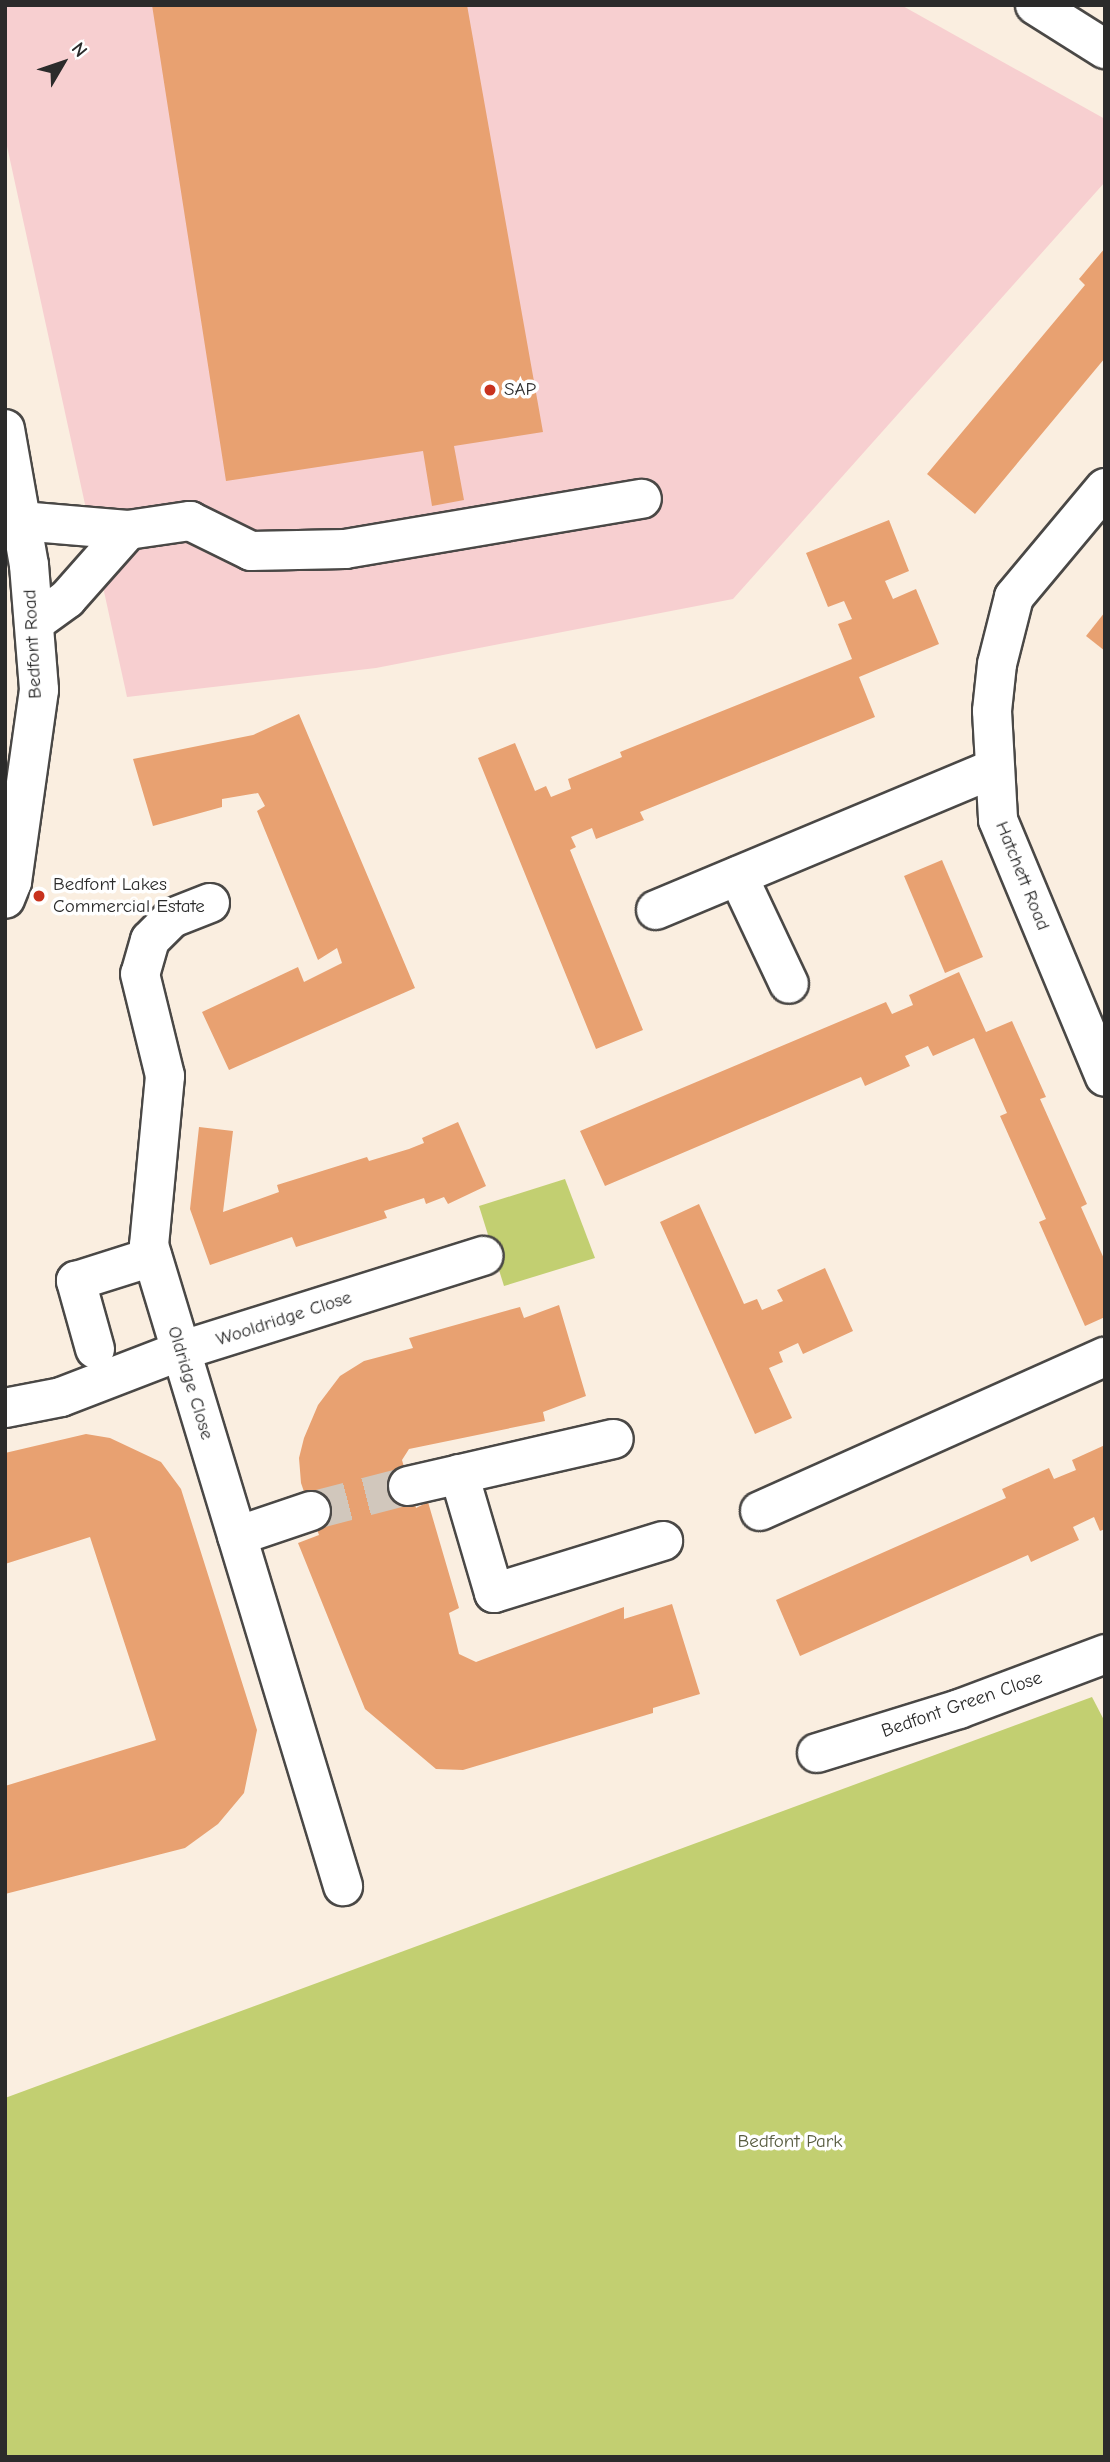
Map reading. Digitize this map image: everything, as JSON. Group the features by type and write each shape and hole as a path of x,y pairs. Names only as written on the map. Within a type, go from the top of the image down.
{"street":[{"path":"1035,5 1105,48"},
{"name":"Bedfont Road","path":"5,429 13,525 34,623 39,690 12,883 5,899"},
{"name":"Hatchett Road","path":"1105,488 1014,597 997,664 993,769 998,820 1105,1077"},
{"path":"13,525 128,530 190,521 251,551 345,549 642,499"},
{"path":"34,623 67,599 128,530"},
{"path":"656,910 993,769"},
{"path":"738,876 789,984"},
{"name":"Oldridge Close","path":"210,903 165,925 150,940 140,974 164,1076 149,1245 343,1886"},
{"name":"Wooldridge Close","path":"5,1408 61,1397 180,1351 484,1256"},
{"path":"96,1349 76,1281 152,1257"},
{"path":"760,1511 1105,1357"},
{"path":"408,1486 614,1439"},
{"path":"459,1474 494,1593 663,1541"},
{"path":"237,1536 311,1511"},
{"name":"Bedfont Green Close","path":"817,1753 958,1709 1105,1654"}],"shaded area":[{"name":"SAP","path":"5,5 901,5 1105,119 1105,182 733,599 376,668 127,697 5,137"}],"green space":[{"path":"565,1179 595,1258 504,1286 479,1206"},
{"name":"Bedfont Park","path":"1092,1697 1105,1722 1105,2457 5,2457 5,2098"}],"building":[{"path":"152,5 467,5 543,432 454,446 464,500 432,506 423,451 226,481"},
{"path":"1105,248 1105,358 975,514 927,474 1085,285 1079,279"},
{"path":"889,520 909,571 885,581 893,599 916,589 939,644 859,677 875,717 640,812 644,820 596,839 592,828 571,837 576,847 570,850 643,1030 596,1049 478,758 515,743 535,791 546,786 551,797 571,789 568,779 622,757 620,752 852,659 838,624 852,619 844,601 828,607 806,553"},
{"path":"1105,612 1105,651 1086,636"},
{"path":"299,714 415,988 229,1070 202,1012 298,967 304,982 342,963 337,948 318,960 257,811 265,806 258,793 222,799 222,807 153,826 133,759 253,735"},
{"path":"942,860 983,957 945,973 904,876"},
{"path":"959,972 986,1032 1012,1021 1046,1097 1040,1099 1087,1204 1081,1207 1105,1261 1105,1317 1085,1326 1039,1222 1046,1219 1000,1116 1007,1113 974,1038 933,1056 928,1046 905,1056 910,1066 865,1086 861,1077 605,1186 580,1131 886,1002 892,1014 913,1005 909,995"},
{"path":"458,1122 486,1186 448,1204 444,1197 426,1204 424,1198 384,1211 387,1218 296,1247 292,1237 210,1265 190,1209 199,1127 233,1131 223,1212 279,1192 277,1185 367,1157 369,1161 409,1149 424,1143 422,1138"},
{"path":"699,1204 744,1304 757,1299 762,1310 783,1301 777,1290 825,1268 853,1331 803,1354 798,1343 779,1352 783,1362 769,1368 792,1418 755,1434 660,1222"},
{"path":"559,1305 586,1396 543,1412 545,1421 409,1449 402,1460 416,1508 428,1502 459,1608 449,1613 459,1654 476,1662 624,1607 624,1619 672,1604 700,1694 653,1708 653,1713 463,1770 436,1769 365,1709 298,1543 319,1535 301,1483 299,1458 304,1438 318,1405 340,1376 364,1361 413,1348 409,1338 520,1307 524,1318"},
{"path":"86,1434 110,1438 161,1462 181,1489 257,1730 244,1793 218,1824 185,1848 5,1894 5,1786 156,1740 90,1537 5,1564 5,1453"},
{"path":"1105,1445 1105,1529 1100,1531 1094,1517 1073,1527 1079,1540 1031,1562 1028,1555 800,1656 776,1600 1006,1498 1002,1489 1049,1468 1054,1479 1076,1470 1072,1460"}],"tunnel":[{"path":"311,1511 408,1486"}],"place":[{"name":"SAP","path":"490,390"},
{"name":"Bedfont Lakes Commercial Estate","path":"39,896"}]}
